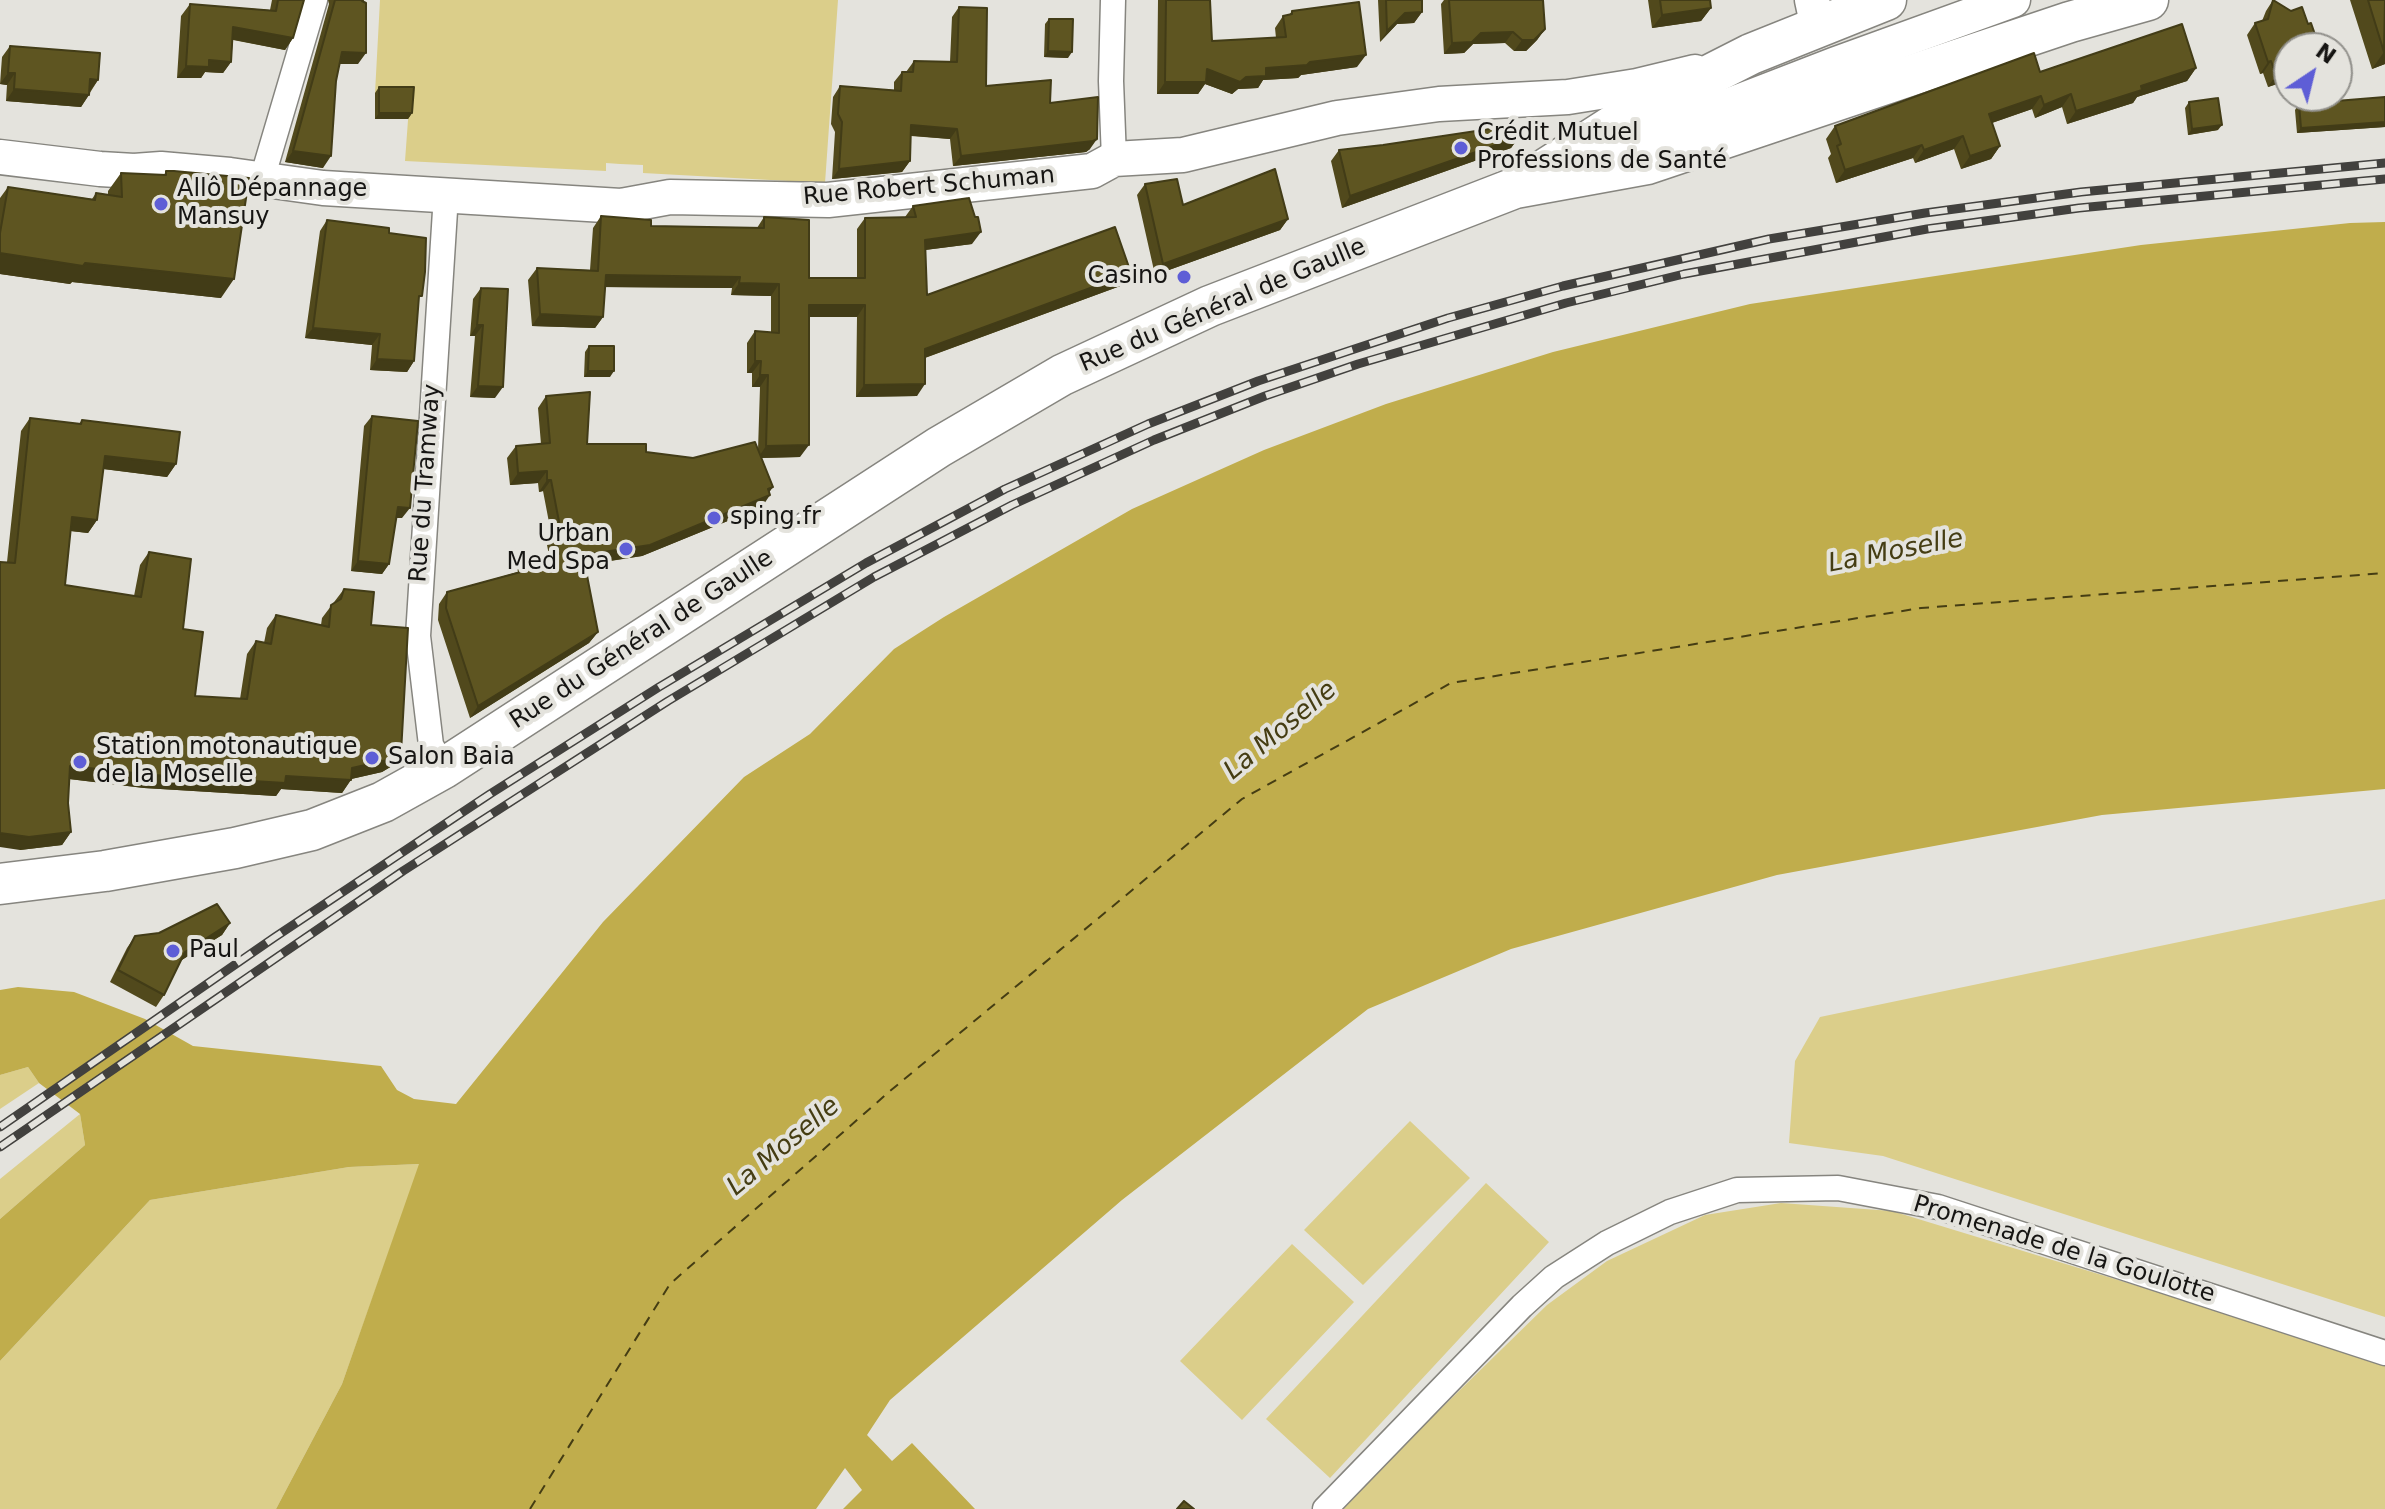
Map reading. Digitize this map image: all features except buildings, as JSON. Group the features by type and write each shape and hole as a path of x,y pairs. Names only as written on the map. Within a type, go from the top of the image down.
{"main road":[{"name":"Rue du Général de Gaulle","path":"1515,188 1623,119 1751,54 1815,14 1886,0"},
{"name":"Rue du Général de Gaulle","path":"0,884 105,871 235,848 312,830 383,802 444,768 939,447 1062,375 1210,306 1515,188 1647,164 2070,22 2148,0"}],"street":[{"path":"262,179 315,0"},
{"path":"1113,0 1111,81 1114,159"},
{"path":"1515,188 1836,64 2013,0"},
{"name":"Rue Robert Schuman","path":"0,157 100,169 161,169 323,188 621,206 670,197 828,200 1092,171 1114,159 1183,155 1337,118 1439,104 1590,94 1681,76 1751,54"},
{"name":"Rue du Tramway","path":"444,768 431,745 418,636 446,195"},
{"name":"Promenade de la Goulotte","path":"1325,1509 1522,1306 1554,1277 1607,1243 1670,1212 1737,1190 1838,1188 1938,1207 2385,1353"}],"shaded area":[{"path":"380,0 838,0 825,183 643,173 643,165 606,163 606,171 405,161 410,93 375,93"},
{"path":"2385,899 2385,1317 1883,1156 1789,1143 1795,1061 1820,1017"},
{"path":"28,1067 39,1083 0,1109 0,1075"},
{"path":"80,1114 85,1145 0,1219 0,1179"},
{"path":"1410,1121 1470,1178 1363,1285 1304,1230"},
{"path":"420,1164 342,1384 276,1509 0,1509 0,1361 150,1200 349,1167"},
{"path":"1486,1183 1549,1242 1330,1478 1266,1419"},
{"path":"1781,1203 1892,1211 2385,1364 2385,1509 1343,1509 1547,1305 1607,1261 1705,1215"},
{"path":"1292,1244 1354,1302 1242,1420 1180,1361"}],"water":[{"name":"La Moselle","path":"2385,222 2385,789 2102,815 1777,875 1511,949 1368,1009 1122,1200 890,1400 867,1435 892,1461 912,1443 975,1509 843,1509 862,1490 845,1468 816,1509 276,1509 342,1384 419,1164 349,1167 150,1200 0,1361 0,1219 85,1145 80,1114 39,1083 28,1067 0,1075 0,990 18,987 74,992 145,1019 193,1046 381,1066 397,1090 414,1099 456,1104 603,922 744,777 810,734 894,649 1132,509 1264,450 1386,404 1553,352 1750,304 2141,245"}],"ferry route":[{"path":"530,1509 670,1284 890,1091 1242,799 1451,683 1921,608 2385,573"}],"railway":[{"path":"0,1127 275,937 490,794 659,687 866,563 1005,489 1148,424 1258,381 1448,318 1563,286 1769,239 1925,213 2081,192 2385,163"},
{"path":"0,1147 403,871 668,701 874,577 1012,505 1154,440 1265,396 1358,364 1566,303 1684,274 1927,229 2079,208 2385,179"}],"place":[{"name":"Crédit Mutuel Professions de Santé","path":"1461,148"},
{"name":"Allô Dépannage Mansuy","path":"161,204"},
{"name":"Casino","path":"1184,277"},
{"name":"sping.fr","path":"714,518"},
{"name":"Urban Med Spa","path":"626,549"},
{"name":"Salon Baia","path":"372,758"},
{"name":"Station motonautique de la Moselle","path":"80,762"},
{"name":"Paul","path":"173,951"}]}
